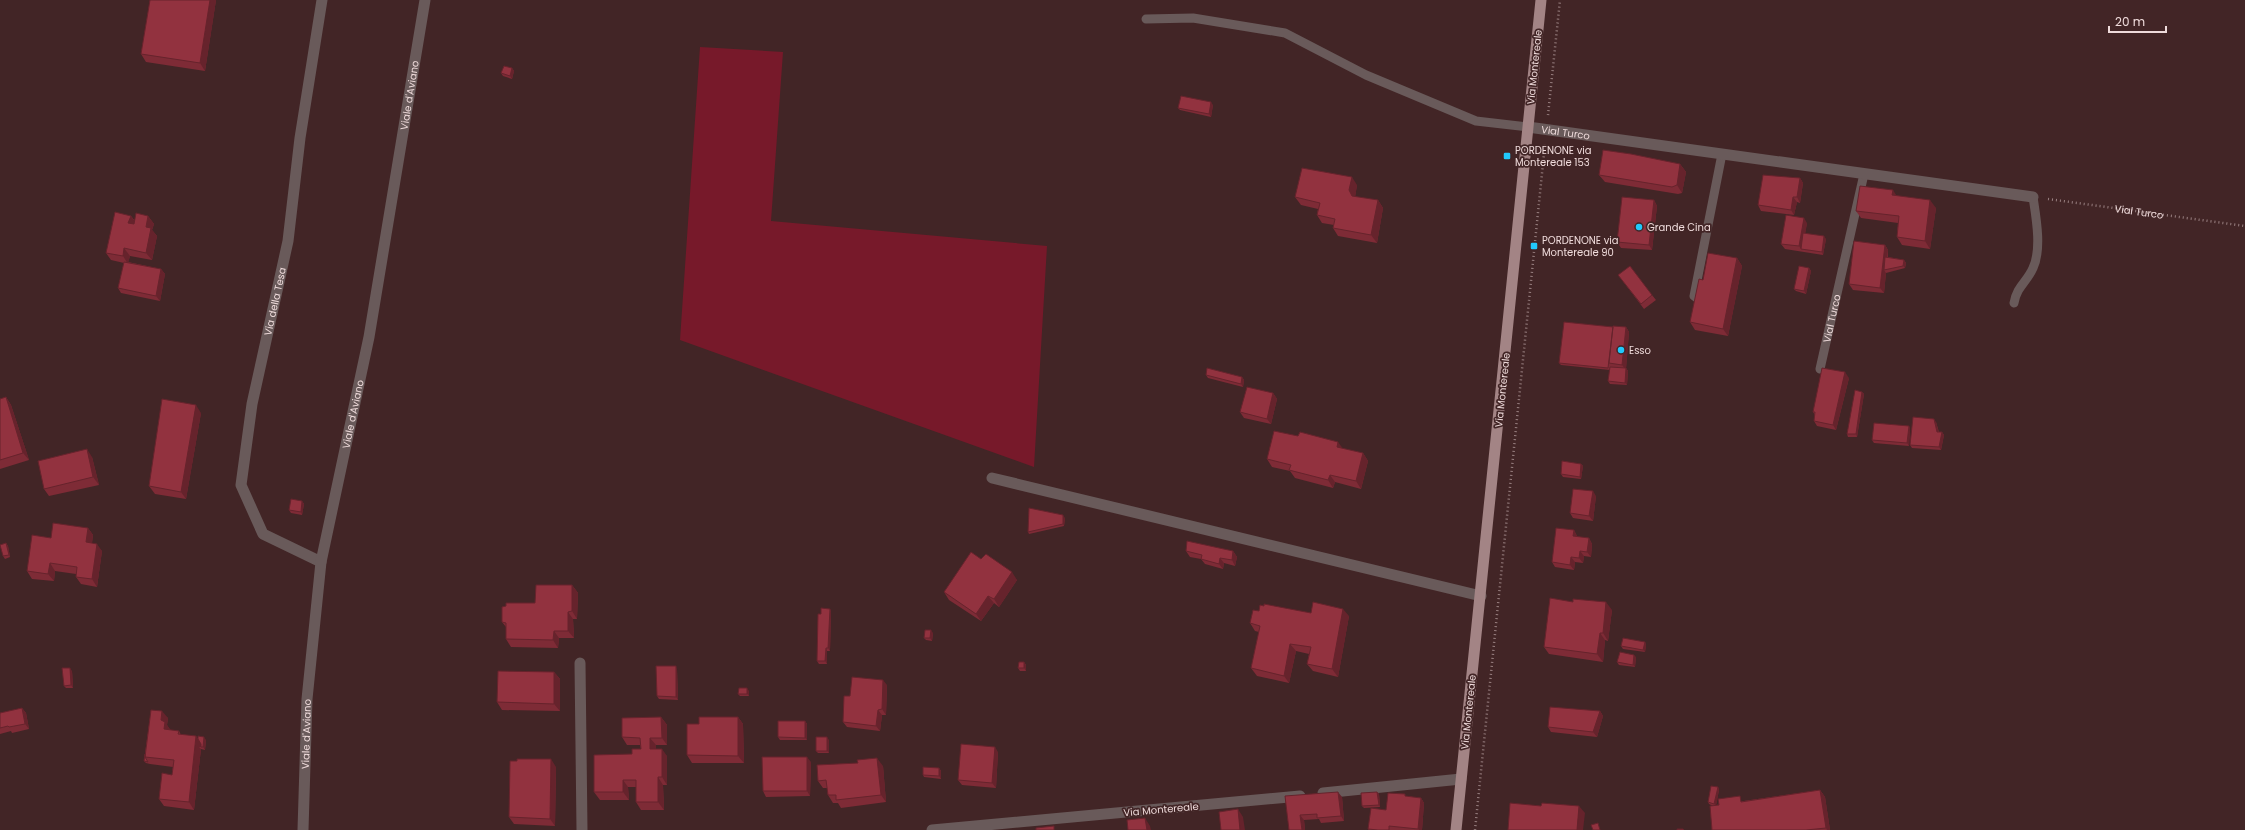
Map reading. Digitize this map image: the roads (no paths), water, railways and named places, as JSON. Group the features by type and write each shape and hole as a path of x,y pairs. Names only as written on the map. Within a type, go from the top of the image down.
{"main road":[{"name":"Via Montereale","path":"1456,830 1541,0"}],"street":[{"name":"Via della Tesa","path":"320,562 263,534 241,485 252,404 288,241 300,138 322,0"},
{"name":"Viale d'Aviano","path":"303,830 306,699 320,562 369,337 425,0"},
{"name":"Vial Turco","path":"1528,127 2033,197"},
{"path":"992,478 1481,596"},
{"path":"580,663 582,830"},
{"name":"Via Montereale","path":"932,830 1461,779"}],"lane":[{"path":"1146,19 1193,18 1284,33 1366,75 1476,121 1528,127"},
{"path":"1698,299 1694,296 1722,154"},
{"name":"Vial Turco","path":"1820,369 1864,174"},
{"path":"2014,303 2016,292 2034,268 2038,228 2033,197"}],"place":[{"name":"PORDENONE via Montereale 153","path":"1507,156"},
{"name":"Grande Cina","path":"1639,227"},
{"name":"PORDENONE via Montereale 90","path":"1534,246"},
{"name":"Esso","path":"1621,350"}]}
